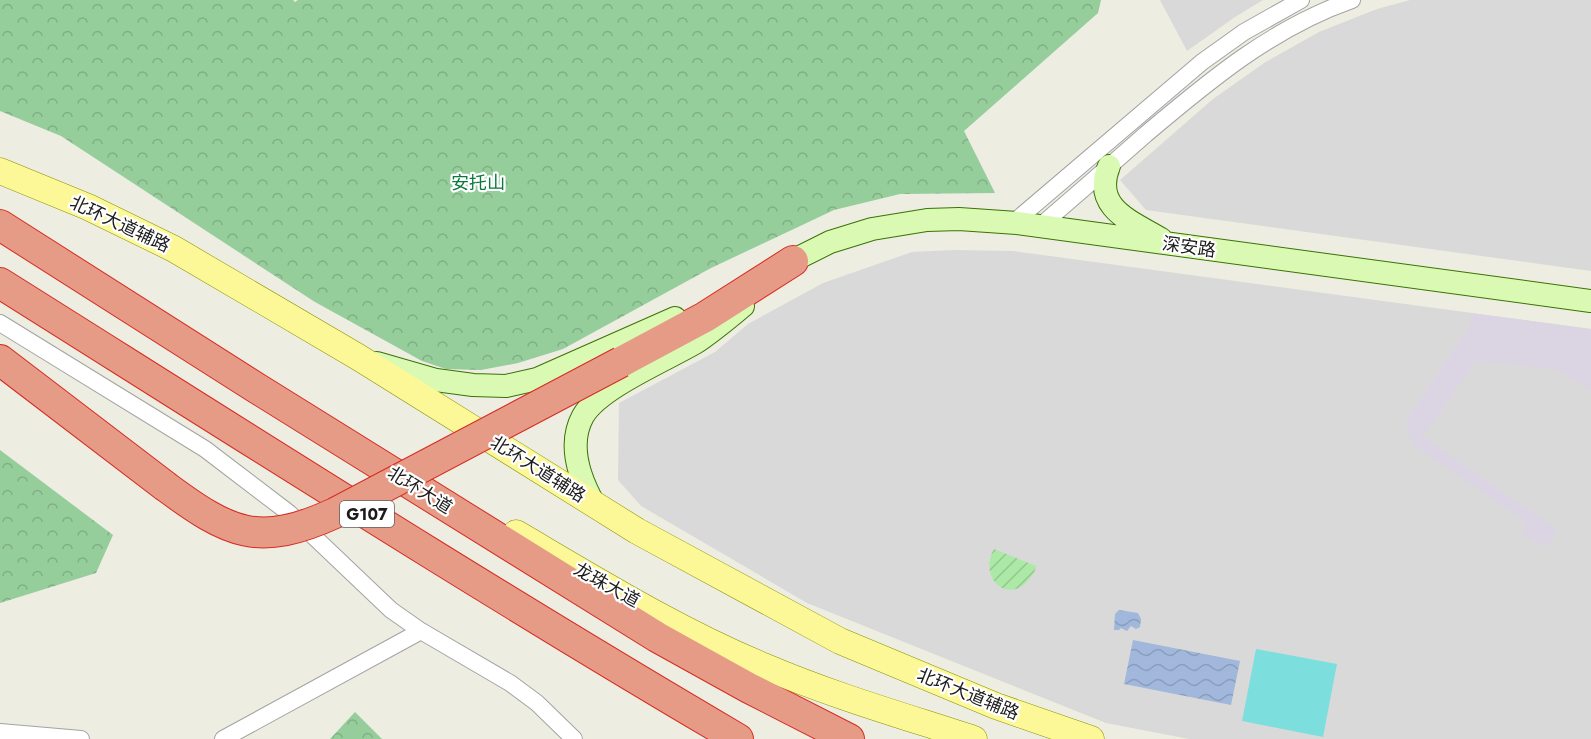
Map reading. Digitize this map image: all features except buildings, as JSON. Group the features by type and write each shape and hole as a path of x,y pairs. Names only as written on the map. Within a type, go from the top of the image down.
{"highway":[{"name":"北环大道","path":"0,225 258,389 657,637 749,688 849,739"},
{"path":"0,360 210,518 229,526 263,533 279,533 299,528 335,513 621,362 705,317 793,261"},
{"name":"G107","path":"0,283 435,556 738,739"}],"main road":[{"name":"北环大道辅路","path":"0,171 88,207 174,249 358,357 637,531 840,642 996,706 1091,739"},
{"name":"龙珠大道","path":"258,389 357,440 603,584 693,633 765,667 842,697 974,739"}],"street":[{"path":"1013,223 1202,62 1244,32 1301,0"},
{"path":"1039,226 1202,86 1237,60 1282,32 1352,0"},
{"path":"1109,166 1104,186 1111,205 1118,213 1170,244"},
{"name":"深安路","path":"793,261 830,242 872,229 959,219 1039,226 1591,301"},
{"path":"358,357 436,380 473,385 506,386 537,380 793,261"},
{"path":"594,504 583,483 576,451 583,416 596,402 616,387 715,329 758,294 793,261"},
{"path":"0,323 214,456 289,513 391,609 421,631 510,683 537,703 574,739"},
{"path":"223,739 421,631"},
{"path":"0,732 81,739"}],"shaded area":[{"path":"1160,0 1263,0 1187,51"},
{"path":"1410,0 1591,0 1591,271 1146,210 1120,180 1213,99 1264,63 1319,32 1377,9"},
{"path":"1013,251 1591,329 1591,739 1189,739 1106,723 807,603 641,506 618,480 619,403 715,352 748,324 823,283 912,252"},
{"path":"1471,313 1591,329 1591,392 1558,370 1477,360 1423,436 1558,530 1546,547 1522,535 1525,521 1416,447 1408,437 1406,427 1409,416 1471,323"},
{"path":"1256,649 1337,664 1323,737 1242,721"}],"green space":[{"name":"安托山","path":"0,0 293,0 295,2 298,0 1101,0 1098,13 964,131 995,193 900,194 834,210 711,268 563,349 518,363 481,370 446,369 422,361 315,302 61,136 0,111"},
{"path":"0,450 113,535 96,573 0,603"},
{"path":"994,549 1036,566 1033,574 1022,586 1014,590 1005,589 993,579 990,560"},
{"path":"355,712 382,739 330,739"}],"water":[{"path":"1119,610 1138,613 1141,619 1140,627 1136,629 1131,626 1127,631 1121,628 1114,630 1115,614"},
{"path":"1133,640 1240,661 1231,705 1124,684"}]}
